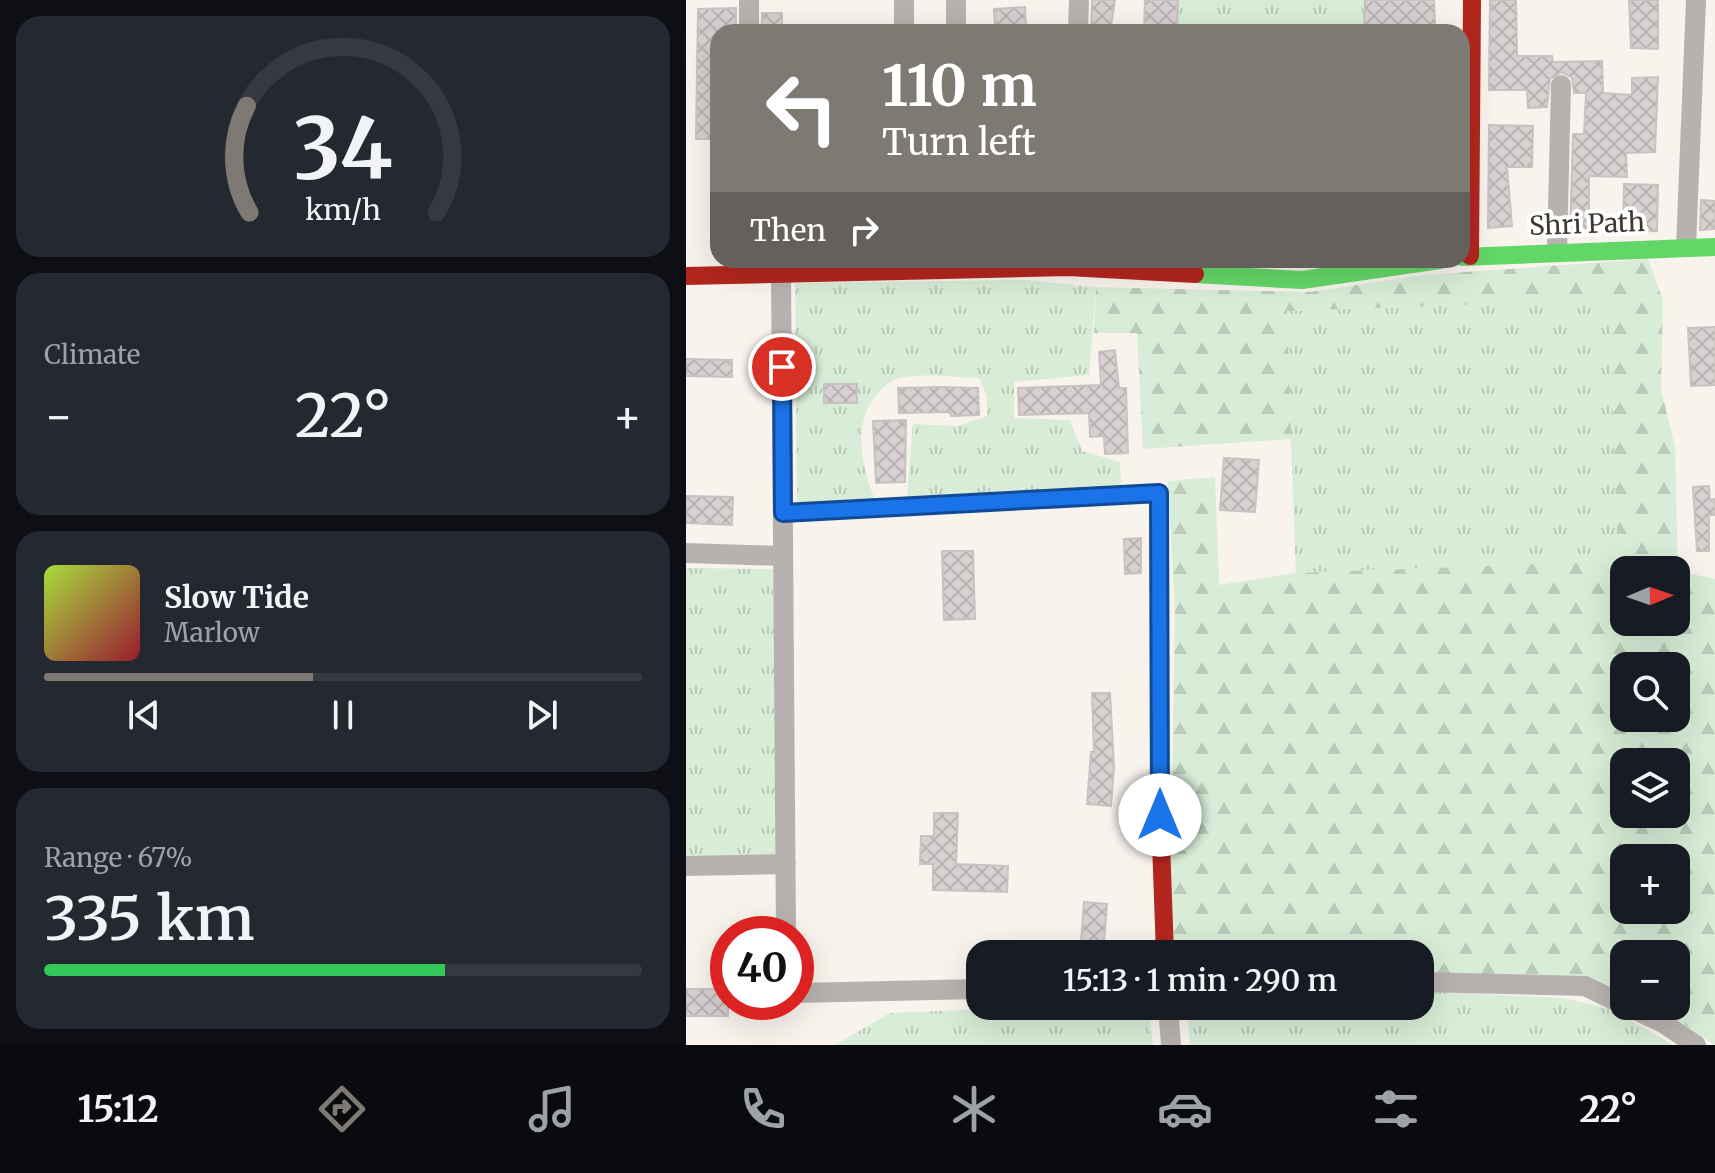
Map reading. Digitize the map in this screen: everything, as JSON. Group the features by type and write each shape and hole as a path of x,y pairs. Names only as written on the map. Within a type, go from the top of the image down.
{"street":[{"path":"749,0 749,24"},
{"path":"904,0 904,24"},
{"path":"956,0 956,24"},
{"path":"1078,24 1079,0"},
{"path":"1470,85 1472,0"},
{"path":"1686,247 1696,0"},
{"path":"1557,251 1561,85"},
{"name":"Shri Path","path":"1470,256 1715,247"},
{"path":"686,276 741,268"},
{"path":"754,268 781,273 858,268"},
{"path":"1126,268 1302,280 1385,268"},
{"path":"781,273 786,916"},
{"path":"783,513 1159,493 1160,815 1164,940"},
{"path":"686,553 783,556"},
{"path":"686,866 786,864"},
{"path":"1434,982 1585,986 1610,998"},
{"path":"814,993 966,989"},
{"path":"1169,1020 1171,1045"},
{"path":"1657,1020 1696,1045"}],"green space":[{"path":"1178,0 1365,0 1364,24 1177,24"},
{"path":"1648,259 1663,300 1661,389 1675,447 1678,556 1618,556 1609,300 1287,311 1291,439 1143,449 1137,333 1094,333 1096,287 1309,292 1424,275"},
{"path":"1025,280 1096,287 1089,375 1014,382 1014,418 1070,420 1082,451 1120,462 1121,487 907,497 913,424 958,426 987,416 987,396 979,378 922,376 892,381 869,406 861,436 862,453 875,500 797,505 795,283"},
{"path":"1609,300 1619,556 1610,556 1610,561 1296,573 1286,311"},
{"path":"1215,477 1219,585 1296,573 1610,561 1610,636 1690,636 1690,574 1715,579 1715,1045 1677,1020 1690,1020 1690,940 1610,940 1610,987 1590,979 1434,974 1434,940 1169,940 1175,613 1168,481"},
{"path":"686,568 773,569 779,857 686,858"},
{"path":"1434,992 1563,998 1610,1009 1610,1020 1631,1020 1673,1045 1190,1045 1188,1020 1434,1020"},
{"path":"966,1010 966,1020 1150,1020 1153,1045 835,1045 890,1013"}],"building":[{"path":"1092,0 1115,0 1111,24 1091,24"},
{"path":"1145,0 1178,0 1177,24 1144,24"},
{"path":"1365,0 1434,0 1435,24 1364,24"},
{"path":"1490,0 1516,0 1517,56 1552,56 1553,62 1602,61 1603,93 1632,95 1632,78 1658,77 1655,152 1626,153 1627,177 1589,176 1589,234 1570,234 1573,134 1584,134 1586,93 1574,93 1572,78 1562,72 1550,79 1547,107 1528,108 1527,90 1489,90"},
{"path":"1629,0 1658,0 1658,49 1631,48"},
{"path":"1025,7 1026,24 995,24 994,9"},
{"path":"736,8 736,24 710,24 710,139 696,139 698,9"},
{"path":"762,13 782,13 782,24 762,24"},
{"path":"1489,125 1533,126 1532,167 1507,167 1512,226 1488,228"},
{"path":"1624,184 1658,185 1657,231 1623,232"},
{"path":"1701,200 1715,201 1715,229 1700,230"},
{"path":"1715,327 1715,385 1691,386 1688,328"},
{"path":"1115,350 1119,388 1126,388 1128,453 1105,454 1104,436 1090,437 1089,413 1019,415 1018,388 1101,385 1099,352"},
{"path":"686,359 732,360 732,377 686,376"},
{"path":"824,384 857,384 857,403 824,403"},
{"path":"898,388 978,388 979,415 899,413"},
{"path":"906,420 905,482 876,483 873,421"},
{"path":"1224,458 1259,460 1255,512 1220,510"},
{"path":"1709,486 1710,500 1715,499 1715,515 1709,515 1709,551 1697,551 1693,487"},
{"path":"686,496 733,497 732,525 686,523"},
{"path":"1141,538 1141,573 1125,574 1124,539"},
{"path":"942,551 973,551 975,619 944,620"},
{"path":"1092,693 1110,693 1114,767 1111,806 1087,804 1091,752 1094,752"},
{"path":"934,813 958,813 956,864 1008,866 1007,892 933,890 933,864 920,864 921,836 934,836"},
{"path":"1084,902 1107,904 1104,940 1081,940"},
{"path":"686,989 710,989 710,1016 686,1016"}],"traffic: fast":[{"path":"1470,257 1715,247"},
{"path":"1195,274 1302,280 1385,268"}],"traffic: slow":[{"path":"783,513 1159,493 1159,568"}],"traffic: jam":[{"path":"1470,256 1472,0"},
{"path":"686,276 1026,268"},
{"path":"1086,268 1195,274"},
{"path":"1159,568 1160,815 1164,940"}],"route":[{"path":"782,367 783,513 1159,493 1160,815"}]}
